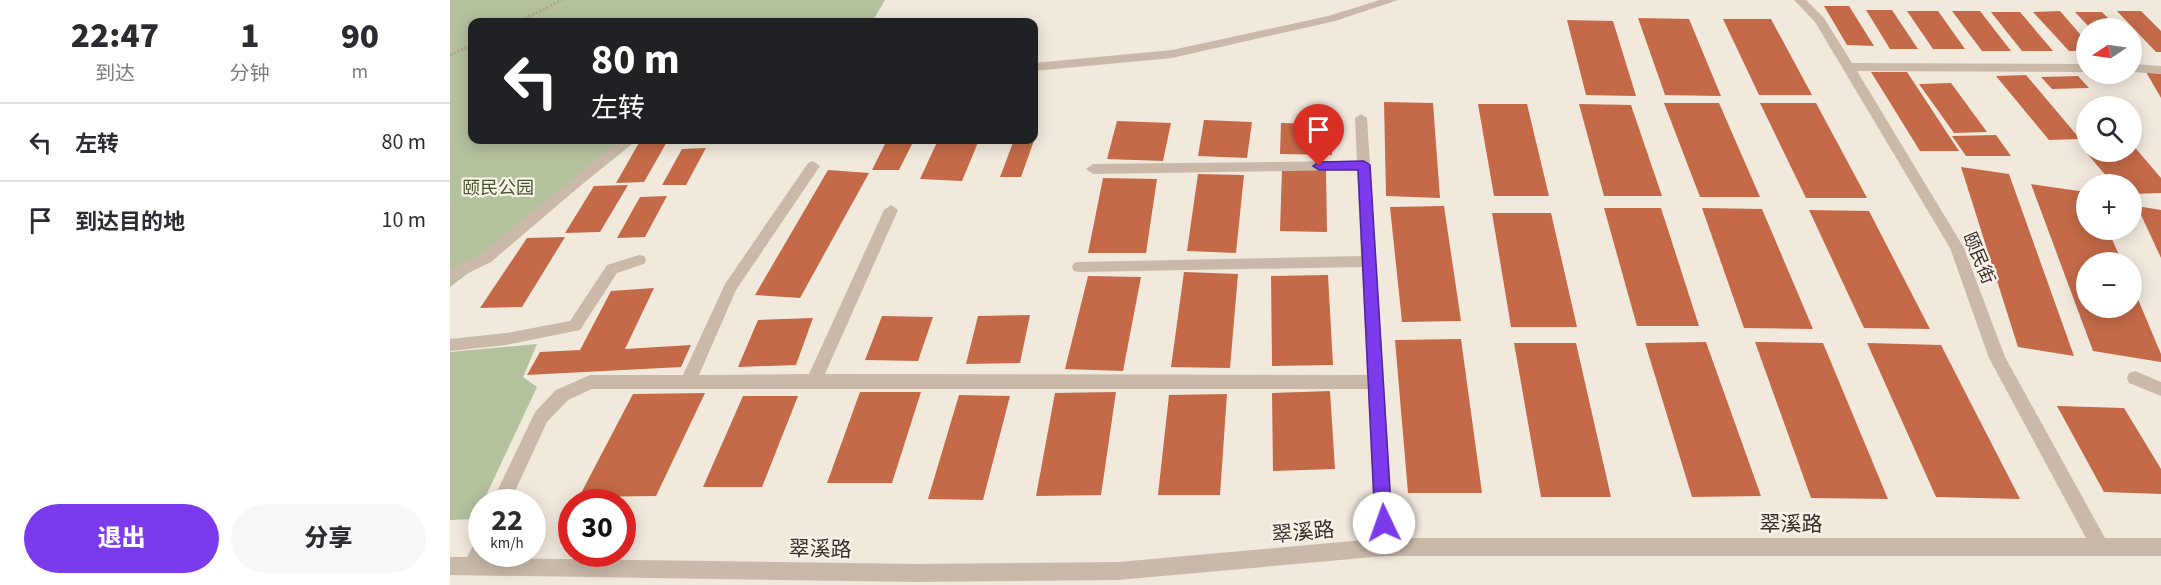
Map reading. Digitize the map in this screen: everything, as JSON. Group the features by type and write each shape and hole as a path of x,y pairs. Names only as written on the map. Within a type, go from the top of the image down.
{"street":[{"path":"1038,67 1172,54 1331,19 1392,0"},
{"name":"颐民街","path":"1800,0 1820,20 1957,248 1997,358 2099,545"},
{"path":"1848,67 2076,68"},
{"path":"2142,69 2161,70"},
{"path":"1361,118 1385,547"},
{"path":"450,276 486,258 623,144"},
{"path":"1093,169 1364,165"},
{"path":"688,381 730,288 813,166"},
{"path":"814,381 891,210"},
{"path":"450,345 506,339 575,326 612,269 639,260"},
{"path":"1079,267 1370,261"},
{"path":"2135,378 2161,389"},
{"path":"507,489 541,417 562,395 590,382 1376,382"},
{"name":"翠溪路","path":"472,567 916,573 1118,571 1385,547 2099,545 2161,547"},
{"name":"翠溪路","path":"450,566 468,567"}],"path":[{"path":"526,18 562,0"},
{"path":"450,55 468,47"}],"green space":[{"name":"颐民公园","path":"450,0 885,0 874,18 468,18 468,144 632,144 450,287"},
{"path":"537,344 523,377 537,387 489,489 468,489 468,519 450,520 450,352"}],"building":[{"path":"1824,6 1849,6 1874,46 1847,45"},
{"path":"1866,10 1892,10 1918,49 1890,49"},
{"path":"1907,11 1938,11 1965,49 1933,49"},
{"path":"1952,11 1980,11 2011,51 1982,51"},
{"path":"2060,11 2076,29 2076,51 2069,51 2033,12"},
{"path":"2117,11 2141,11 2161,31 2161,52 2156,52 2142,37 2142,18 2124,18"},
{"path":"1991,12 2020,12 2053,51 2022,51"},
{"path":"2075,12 2102,12 2108,18 2081,18"},
{"path":"1638,18 1689,19 1721,96 1665,95"},
{"path":"1723,19 1771,19 1812,95 1759,95"},
{"path":"1567,20 1613,21 1636,96 1586,95"},
{"path":"1871,72 1907,72 1959,151 1920,151"},
{"path":"2146,72 2161,74 2161,98"},
{"path":"2026,75 2076,134 2076,139 2049,140 1996,76"},
{"path":"2076,76 2076,84 2085,84 2089,88 2052,89 2041,77"},
{"path":"1951,83 1987,132 1954,133 1919,84"},
{"path":"1384,102 1433,103 1440,198 1386,196"},
{"path":"1664,103 1719,103 1760,197 1700,197"},
{"path":"1760,103 1816,103 1867,198 1806,198"},
{"path":"1478,104 1527,104 1549,196 1494,196"},
{"path":"1579,104 1631,105 1662,196 1604,196"},
{"path":"1204,120 1252,122 1247,158 1198,156"},
{"path":"1117,121 1171,123 1163,161 1107,159"},
{"path":"1281,123 1332,124 1332,155 1280,154"},
{"path":"1996,135 2011,156 1966,156 1952,136"},
{"path":"638,144 666,144 644,182 616,183"},
{"path":"885,144 912,144 899,170 872,170"},
{"path":"936,144 977,144 962,181 920,179"},
{"path":"1012,144 1033,144 1021,177 1000,177"},
{"path":"706,148 686,185 662,185 682,149"},
{"path":"2142,156 2161,178 2161,193 2142,194 2142,174 2105,174 2094,162 2142,162"},
{"path":"1961,167 2009,174 2074,356 2018,347"},
{"path":"1282,169 1326,169 1327,232 1280,231"},
{"path":"828,170 869,173 800,298 755,295"},
{"path":"1198,174 1244,175 1236,253 1187,251"},
{"path":"1103,178 1157,179 1146,253 1088,253"},
{"path":"2031,184 2076,191 2076,240 2112,240 2118,252 2076,252 2076,305"},
{"path":"628,185 600,232 565,233 594,186"},
{"path":"667,196 645,237 617,238 640,197"},
{"path":"1444,206 1461,321 1402,322 1390,207"},
{"path":"2142,207 2161,210 2161,258 2142,217"},
{"path":"1604,208 1661,208 1699,326 1637,326"},
{"path":"1702,208 1762,209 1813,329 1744,328"},
{"path":"1809,210 1869,211 1930,329 1864,328"},
{"path":"1492,213 1551,213 1577,327 1511,327"},
{"path":"565,237 522,307 480,308 527,238"},
{"path":"1184,272 1238,274 1230,368 1171,367"},
{"path":"1328,275 1333,365 1272,366 1271,276"},
{"path":"1088,276 1141,277 1123,371 1065,369"},
{"path":"654,288 625,349 691,345 681,367 527,375 540,352 580,350 611,291"},
{"path":"2142,309 2161,354 2161,362 2093,351 2081,318 2142,318"},
{"path":"1030,315 1020,363 966,364 978,316"},
{"path":"882,316 933,317 918,361 865,360"},
{"path":"813,318 796,365 738,367 758,320"},
{"path":"1461,339 1482,493 1408,493 1395,340"},
{"path":"1706,342 1761,496 1692,497 1645,343"},
{"path":"1755,342 1823,343 1888,499 1811,498"},
{"path":"1514,343 1576,343 1611,497 1541,497"},
{"path":"1867,343 1941,345 2020,499 1936,497"},
{"path":"1330,391 1335,469 1273,471 1272,393"},
{"path":"860,392 921,392 892,483 827,483"},
{"path":"1116,392 1101,495 1036,496 1055,393"},
{"path":"705,393 656,496 636,496 636,489 583,489 633,394"},
{"path":"1227,394 1220,495 1158,495 1169,395"},
{"path":"959,395 1010,396 983,500 928,499"},
{"path":"743,396 798,396 762,487 703,487"},
{"path":"2057,406 2124,408 2161,469 2161,494 2104,492"}],"route":[{"path":"1319,166 1364,165 1384,523"}]}
